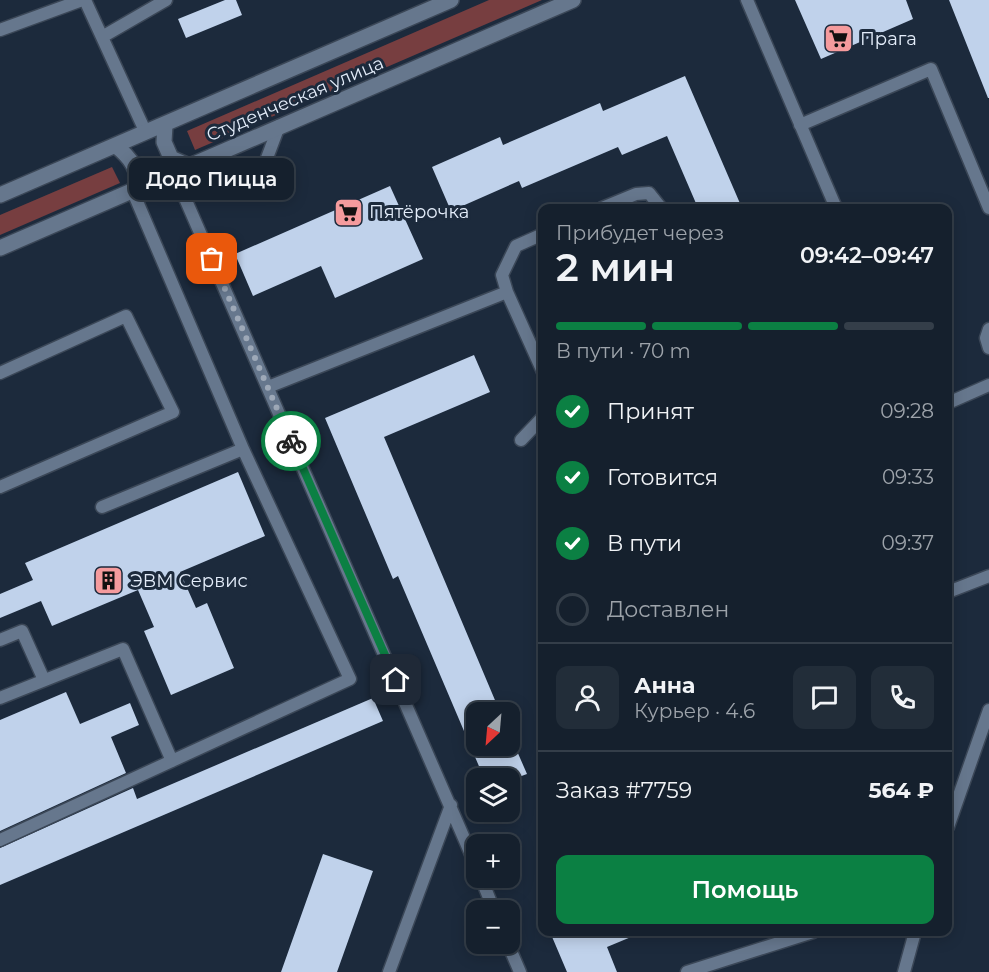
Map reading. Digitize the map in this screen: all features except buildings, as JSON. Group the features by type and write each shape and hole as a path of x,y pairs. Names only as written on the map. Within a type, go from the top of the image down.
{"main road":[{"name":"Студенческая улица","path":"0,195 451,0"},
{"name":"Студенческая улица","path":"0,248 573,0"},
{"path":"165,125 164,142 171,158 189,166"},
{"path":"116,146 128,155 139,173 136,190"}],"lane":[{"path":"0,30 84,0 146,133"},
{"path":"102,37 166,0"},
{"path":"747,0 834,204"},
{"path":"800,125 932,69 989,208"},
{"path":"212,156 235,179 264,166 279,126"},
{"path":"174,173 466,841"},
{"path":"0,840 350,679 243,449 136,190"},
{"path":"612,204 636,194 649,193 658,204"},
{"path":"538,236 516,246 502,275 507,292 538,361"},
{"path":"268,387 507,292"},
{"path":"0,374 126,316 173,412 0,487"},
{"path":"989,329 986,338 989,348"},
{"path":"952,401 989,385"},
{"path":"522,440 538,422"},
{"path":"102,507 243,449"},
{"path":"952,590 989,576"},
{"path":"0,640 22,631 44,680"},
{"path":"0,698 123,650 172,761"},
{"path":"952,816 989,710"},
{"path":"389,972 451,805"},
{"path":"687,972 800,936"},
{"path":"904,972 914,936"},
{"path":"512,954 520,972"}],"shaded area":[{"path":"489,0 542,0 195,150 187,131"},
{"path":"112,167 120,183 0,235 0,215"}],"way so far":[{"path":"212,259 291,441"}],"place":[{"name":"Прага","path":"839,39"},
{"name":"Пятёрочка","path":"348,212"},
{"name":"Додо Пицца","path":"212,259"},
{"name":"ЭВМ Сервис","path":"109,581"}],"route":[{"path":"291,441 396,680"}]}
